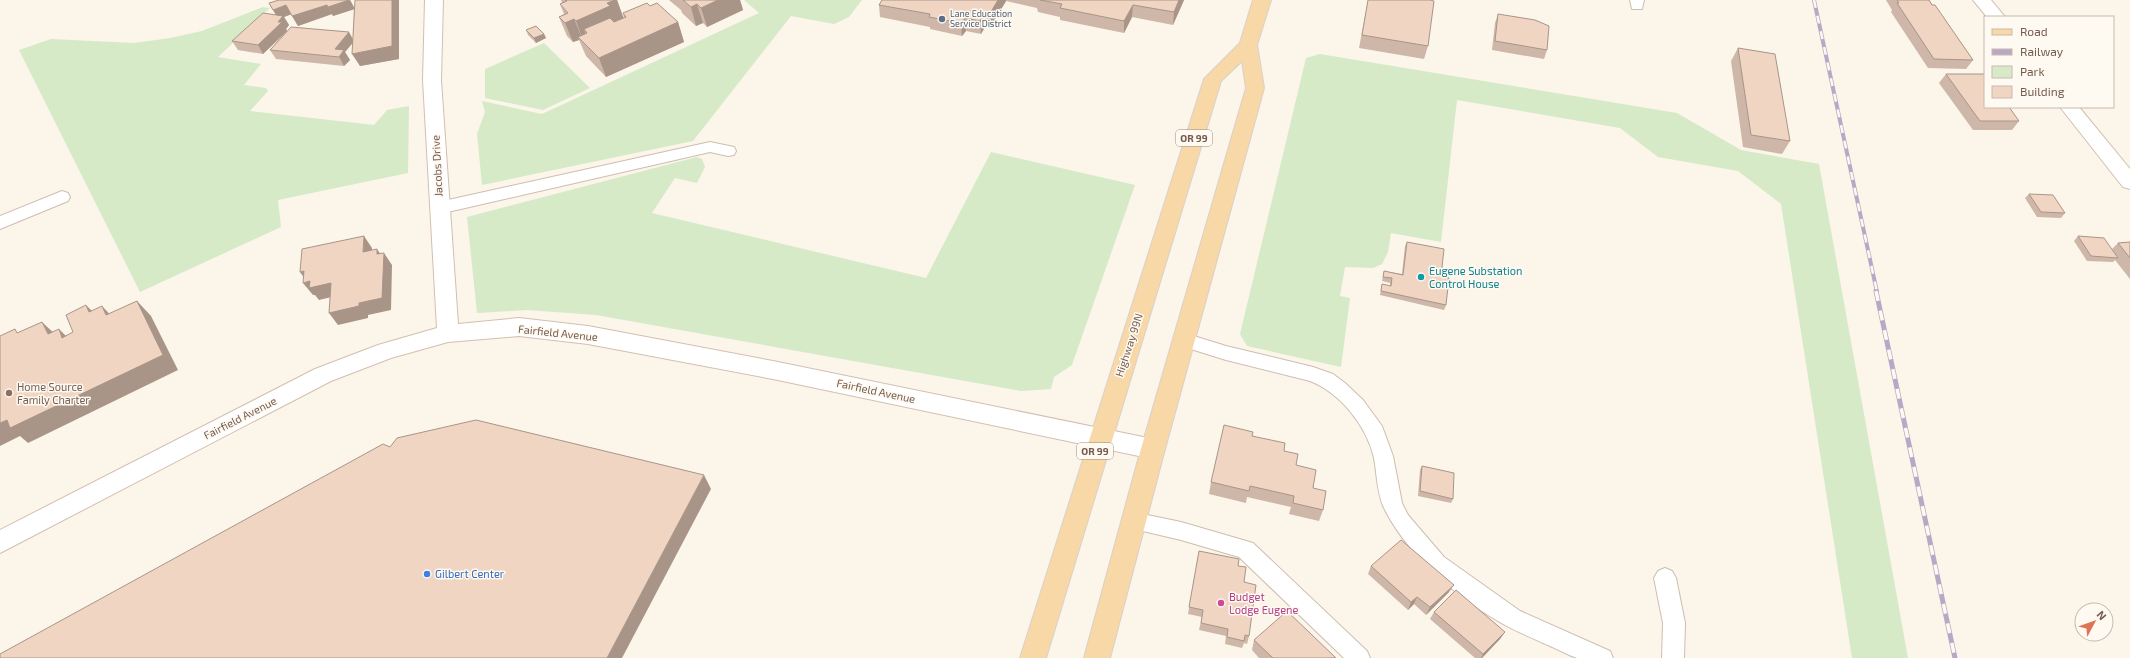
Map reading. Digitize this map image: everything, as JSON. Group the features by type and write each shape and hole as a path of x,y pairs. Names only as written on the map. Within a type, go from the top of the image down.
{"main road":[{"name":"Highway 99N","path":"1097,658 1133,520 1255,88 1248,45 1262,0"},
{"name":"Highway 99N","path":"1033,658 1100,438 1213,79 1248,45"}],"street":[{"name":"Jacobs Drive","path":"434,0 432,80 448,332"},
{"path":"1982,0 1995,16"},
{"path":"2070,108 2130,182"},
{"name":"Fairfield Avenue","path":"0,542 323,376 386,351 448,332 519,328 588,335 773,370 1153,449"}],"lane":[{"path":"439,208 710,147 728,151"},
{"path":"0,223 62,197"},
{"path":"1184,340 1226,353 1313,374 1326,379 1338,388 1356,405 1375,432 1383,456 1392,504 1402,521 1437,564 1468,588 1512,618 1602,658"},
{"path":"1133,520 1181,531 1246,550 1359,658"},
{"path":"1665,578 1674,623 1673,658"}],"green space":[{"path":"744,0 862,0 849,17 834,24 791,16 693,141 482,185 477,134 485,112 482,101 542,114 759,13"},
{"path":"263,7 270,8 218,57 261,64 244,85 266,88 268,91 250,111 374,125 387,110 409,106 408,173 278,200 281,227 140,292 19,50 51,39 134,43 170,38 202,31"},
{"path":"544,43 590,88 543,110 485,98 485,69"},
{"path":"1320,54 1677,113 1741,150 1819,164 1908,658 1852,658 1781,204 1738,171 1658,157 1620,128 1457,100 1441,242 1391,233 1388,252 1382,264 1373,268 1345,267 1340,296 1350,298 1341,367 1247,346 1240,334 1306,58"},
{"path":"991,152 1135,185 1072,365 1054,377 1051,389 1021,391 596,315 527,310 477,313 467,217 697,157 702,159 705,167 697,183 675,178 652,213 926,278"}],"building":[{"path":"279,0 349,0 292,16 286,5 273,10 269,3"},
{"path":"355,0 392,0 392,46 352,54"},
{"path":"565,0 615,0 607,3 610,6 576,21 574,19 565,23 559,17 568,13 560,4 567,1"},
{"path":"683,0 718,0 701,8 697,4 691,7"},
{"path":"882,0 998,0 989,15 984,14 980,21 965,18 961,23 929,17 930,14 879,5"},
{"path":"1040,0 1179,0 1174,12 1133,5 1124,21 1060,8 1062,4"},
{"path":"1368,0 1434,1 1428,46 1362,35"},
{"path":"1897,0 1929,0 1932,5 1935,5 1973,60 1934,59 1897,3 1899,3"},
{"path":"647,3 650,6 657,3 678,22 599,58 578,37 587,33 584,29 610,18 614,22 626,17 623,13"},
{"path":"263,13 283,16 278,22 282,22 258,45 232,41"},
{"path":"1498,14 1535,20 1549,26 1547,50 1495,41"},
{"path":"536,26 544,34 534,38 526,30"},
{"path":"291,27 349,32 335,49 344,50 339,57 270,50"},
{"path":"1738,48 1775,54 1790,141 1751,135"},
{"path":"1946,74 1984,74 1984,108 2010,108 2019,121 1980,121"},
{"path":"2029,194 2053,195 2065,213 2041,212"},
{"path":"364,236 363,252 377,249 377,254 384,253 382,298 359,303 359,306 329,313 331,283 309,288 310,281 303,283 304,271 300,272 302,249"},
{"path":"2078,236 2104,238 2118,258 2091,256"},
{"name":"Eugene Substation Control House","path":"1407,242 1444,249 1441,276 1449,278 1446,305 1381,291 1382,284 1391,286 1392,278 1383,277 1384,271 1403,275"},
{"path":"2130,242 2130,258 2118,243"},
{"path":"137,301 163,355 10,428 7,420 0,423 0,336 15,329 17,333 42,322 48,334 59,329 62,338 73,332 66,315 86,305 89,312 102,306 106,315"},
{"name":"Gilbert Center","path":"476,420 704,475 607,658 0,658 0,654 383,444 390,447 397,438"},
{"path":"1224,425 1253,432 1252,436 1285,443 1284,451 1298,454 1296,465 1316,470 1313,488 1326,491 1323,510 1293,503 1294,496 1250,486 1249,491 1211,482"},
{"path":"1422,466 1454,473 1453,499 1420,491"},
{"path":"1401,540 1454,585 1430,607 1417,597 1411,602 1371,566"},
{"name":"Budget Lodge Eugene","path":"1199,551 1239,559 1238,566 1246,567 1244,582 1256,585 1249,636 1245,635 1244,641 1227,637 1228,629 1201,623 1203,610 1189,607"},
{"path":"1456,590 1505,632 1483,654 1434,612"},
{"path":"1287,611 1336,658 1273,658 1254,640"}],"railway":[{"path":"1814,0 1877,292"},
{"path":"1876,291 1955,658"}],"place":[{"name":"Lane Education Service District","path":"942,19"},
{"name":"Eugene Substation Control House","path":"1421,277"},
{"name":"Home Source Family Charter","path":"9,393"},
{"name":"Gilbert Center","path":"427,574"},
{"name":"Budget Lodge Eugene","path":"1221,603"}]}
